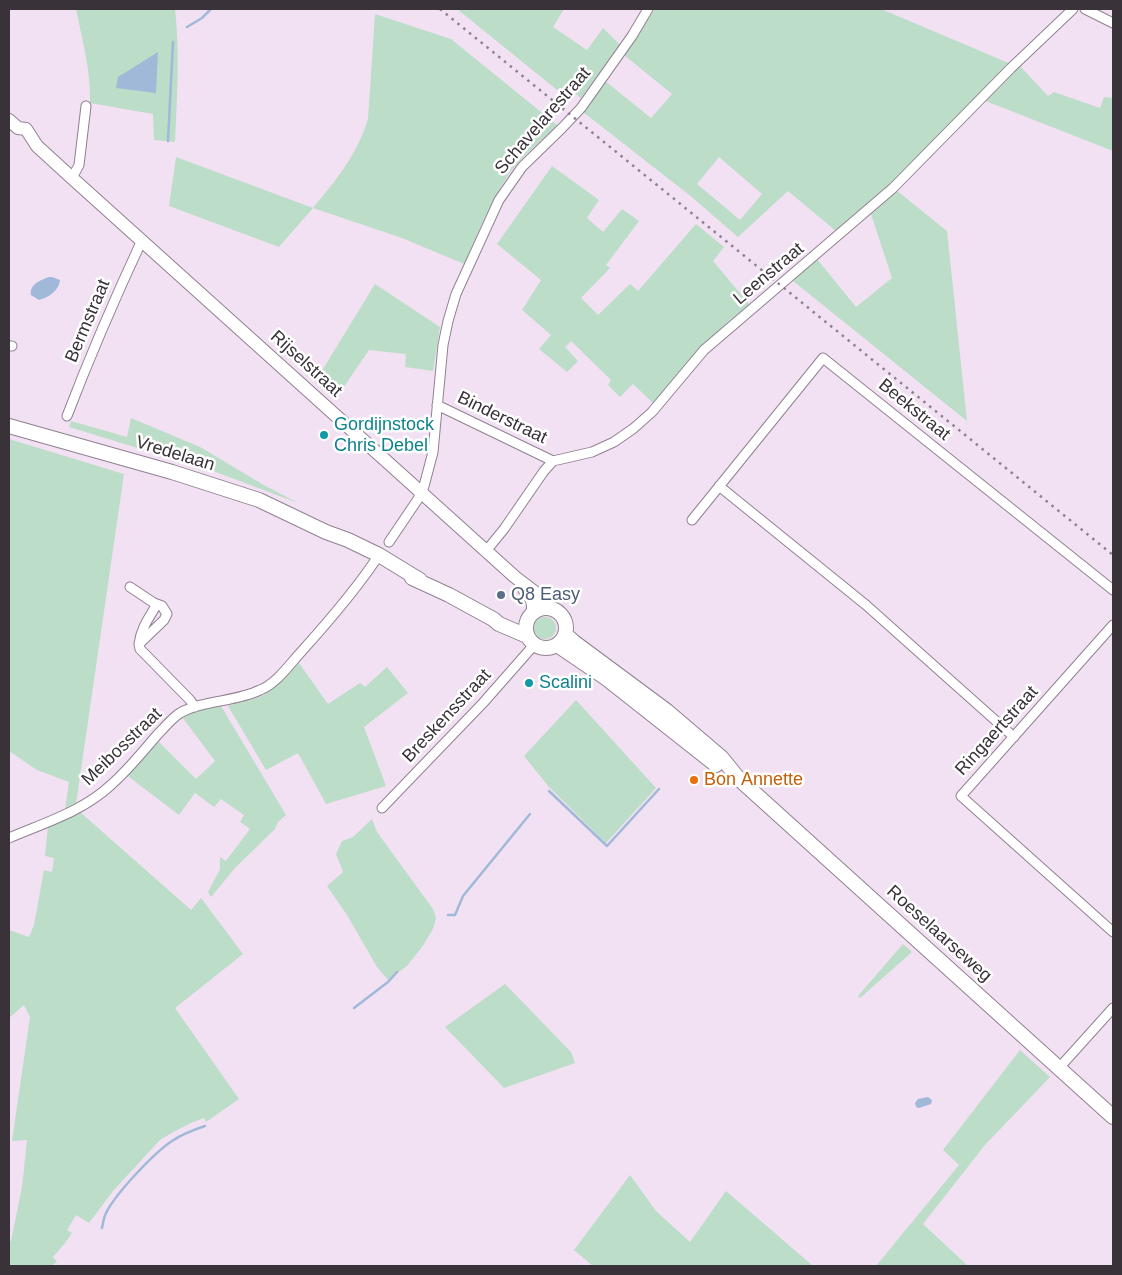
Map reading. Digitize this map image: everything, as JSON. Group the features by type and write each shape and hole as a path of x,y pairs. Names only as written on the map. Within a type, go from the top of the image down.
{"main road":[{"name":"Vredelaan","path":"9,426 172,472 259,500 377,558 402,574 420,580 449,595 530,641"},
{"path":"547,608 554,609 560,614 566,627 562,640 551,648 545,648 530,641 525,626 530,615 547,608"},
{"name":"Vredelaan","path":"493,619 513,620 530,615"},
{"name":"Roeselaarseweg","path":"565,634 667,711 721,758 739,779 1113,1117"},
{"name":"Roeselaarseweg","path":"557,645 606,678 715,764 739,779"}],"street":[{"name":"Schavelarestraat","path":"421,493 433,452 443,345 448,321 456,294 498,200 522,167 581,108 648,9"},
{"name":"Leenstraat","path":"554,461 592,452 614,442 634,428 652,412 704,350 893,188 1011,68 1073,9"},
{"path":"1085,9 1113,23"},
{"path":"72,178 79,165 86,106"},
{"name":"Rijselstraat","path":"12,125 20,136 37,146 515,578 531,596 533,606 530,615"},
{"name":"Bermstraat","path":"67,416 95,345 142,240"},
{"name":"Beekstraat","path":"692,520 822,358 1113,590"},
{"name":"Binderstraat","path":"437,405 554,461"},
{"path":"486,551 504,529 544,471 554,461"},
{"path":"719,486 866,605 1014,737"},
{"path":"389,542 421,493"},
{"name":"Meibosstraat","path":"9,838 52,820 95,798 112,784 167,725 180,714 195,707 240,697 261,690 278,677 338,610 377,558"},
{"name":"Rijselstraat","path":"515,578 536,594 547,608"},
{"path":"130,587 162,606 167,614 164,620 139,644"},
{"path":"157,604 140,635 140,649 195,707"},
{"name":"Ringaertstraat","path":"1113,625 962,796 1113,932"},
{"name":"Breskensstraat","path":"382,808 483,703 530,641"},
{"path":"1059,1068 1113,1008"}],"green space":[{"path":"76,9 175,9 178,59 175,142 154,140 153,114 90,103 88,67"},
{"path":"457,9 564,9 553,27 587,50 603,28 620,45 581,98 573,92 567,98"},
{"path":"655,9 881,9 1011,64 904,171 837,232 788,191 738,237 688,194 583,112 605,81 651,118 672,94 624,55","holes":["719,157 762,194 740,220 697,184"]},
{"path":"375,14 451,39 557,125 507,176 487,213 464,264 402,238 313,208 352,156 368,119"},
{"path":"1019,65 1048,96 1054,92 1100,108 1104,97 1113,98 1113,151 983,100"},
{"path":"176,157 313,208 279,247 169,206"},
{"path":"552,166 599,200 587,218 603,232 622,209 639,221 606,265 610,268 581,298 598,315 630,284 638,291 696,224 724,247 713,261 750,305 730,320 697,351 654,404 633,384 620,397 608,385 611,380 571,341 565,347 578,361 567,372 539,349 551,335 522,310 541,280 497,244"},
{"path":"896,190 947,231 967,421 793,281 817,259 856,307 892,278 871,214"},
{"path":"375,284 440,327 433,371 405,367 406,354 369,350 335,400 315,382"},
{"path":"131,418 200,447 298,503 213,471 69,427 71,421 127,437"},
{"path":"9,439 124,474 76,804 65,810 69,782 37,770 9,751"},
{"path":"545,617 555,624 556,628 549,638 545,639 535,632 534,628 541,618"},
{"path":"299,663 328,704 360,683 365,687 387,667 408,693 364,727 386,786 326,804 298,753 266,770 228,706 267,693 280,683"},
{"path":"576,700 656,788 606,843 549,787 524,756"},
{"path":"221,706 286,815 278,822 275,829 235,868 211,897 208,892 220,869 220,857 226,861 250,829 240,822 244,815 221,799 214,807 195,793 179,815 129,777 129,772 157,740 196,779 215,761 182,717 192,712"},
{"path":"80,812 191,910 201,898 243,954 175,1008 239,1099 206,1122 204,1118 191,1123 160,1140 113,1191 89,1223 76,1215 67,1230 72,1233 53,1257 57,1262 51,1266 9,1266 9,1241 11,1241 22,1187 27,1140 12,1141 30,1017 24,1005 9,1018 9,930 29,937 34,925 44,870 52,872 54,858 45,856 48,825"},
{"path":"372,819 377,832 433,909 436,918 433,929 422,947 407,966 388,980 377,967 347,915 327,886 343,872 336,854 342,841 353,837"},
{"path":"903,944 912,952 860,998 858,996"},
{"path":"505,984 571,1052 575,1063 504,1088 445,1027"},
{"path":"1020,1050 1050,1077 985,1145 923,1224 968,1266 876,1266 959,1165 943,1150"},
{"path":"630,1175 656,1211 690,1242 726,1191 813,1266 593,1266 574,1250"}],"water":[{"path":"158,52 156,93 116,88 118,77"},
{"path":"49,277 60,280 56,290 39,300 31,295 33,286"},
{"path":"928,1097 932,1100 931,1104 919,1108 916,1107 915,1103 918,1099"}],"waterway":[{"path":"187,27 202,18 211,9"},
{"path":"168,141 173,42"},
{"path":"549,791 607,846 659,789"},
{"path":"448,915 455,915 463,896 530,814"},
{"path":"354,1008 388,982 397,972"},
{"path":"102,1228 105,1215 111,1205 146,1164 164,1147 176,1139 205,1126"}],"railway":[{"path":"440,9 1113,555"}],"place":[{"name":"Gordijnstock Chris Debel","path":"324,435"},
{"name":"Q8 Easy","path":"501,595"},
{"name":"Scalini","path":"529,683"},
{"name":"Bon Annette","path":"694,780"}]}
